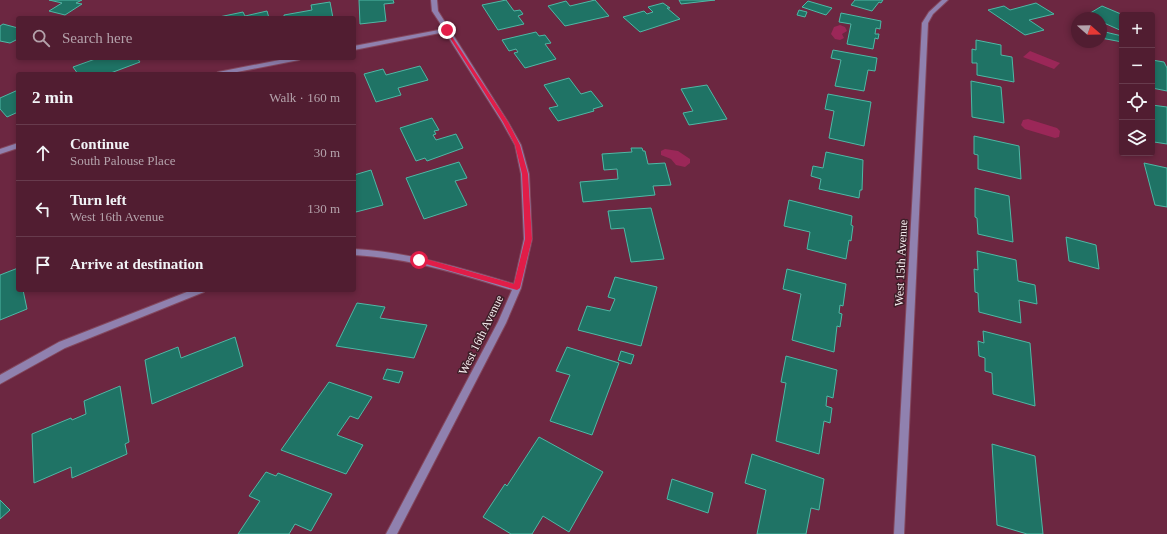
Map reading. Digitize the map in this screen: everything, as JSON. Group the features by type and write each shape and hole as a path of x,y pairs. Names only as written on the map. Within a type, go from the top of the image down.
{"street":[{"name":"West 16th Avenue","path":"391,534 502,322 517,288 528,239 525,174 518,145 435,11 434,0"},
{"name":"West 15th Avenue","path":"899,534 925,23 931,13 945,0"},
{"path":"356,48 447,30"},
{"path":"228,72 289,60"},
{"path":"0,152 16,146"},
{"path":"356,252 380,253 419,260 517,288"},
{"path":"0,380 62,345 196,292"}],"shaded area":[{"path":"840,25 845,27 847,31 842,34 844,38 840,40 835,39 831,34 834,27"},
{"path":"1030,51 1060,63 1054,69 1023,57"},
{"path":"1028,119 1057,128 1060,131 1059,137 1055,138 1025,129 1021,125 1023,120"},
{"path":"665,149 678,151 690,159 690,163 685,167 676,165 671,159 661,155 661,151"}],"building":[{"path":"49,0 82,0 76,3 82,4 65,15 49,11 62,3"},
{"path":"359,0 393,0 394,3 384,4 386,21 360,24"},
{"path":"506,0 514,11 520,10 523,14 518,16 524,24 498,30 482,5"},
{"path":"595,0 609,16 565,26 548,6 566,1 570,6"},
{"path":"679,0 715,0 681,4"},
{"path":"855,0 883,0 881,3 879,2 872,11 851,5"},
{"path":"808,1 832,8 826,15 802,7"},
{"path":"330,2 333,16 284,16 312,10 311,5"},
{"path":"663,3 680,19 640,32 623,17 644,11 647,14 653,12 648,7"},
{"path":"1036,3 1054,14 1029,20 1044,30 1025,35 988,10 1004,6 1010,10"},
{"path":"1102,6 1119,13 1119,30 1107,24 1107,12 1092,12"},
{"path":"799,10 807,12 805,17 797,15"},
{"path":"267,11 268,16 245,16"},
{"path":"243,12 245,16 224,16"},
{"path":"841,13 881,21 880,29 876,28 875,34 879,34 878,39 875,38 873,49 847,44 851,24 839,22"},
{"path":"3,24 16,27 16,40 10,43 0,41 0,26"},
{"path":"536,32 539,36 545,35 551,43 545,44 556,59 525,68 514,53 518,52 516,49 509,51 502,40"},
{"path":"1107,32 1119,35 1119,41 1107,39"},
{"path":"976,40 1001,45 1001,55 1012,57 1014,82 977,75 977,63 972,63 972,49 976,50"},
{"path":"833,50 877,58 875,71 868,70 864,91 835,86 841,60 831,58"},
{"path":"92,60 138,60 140,62 113,72 77,72 73,67"},
{"path":"1155,60 1164,62 1167,68 1167,91 1155,89"},
{"path":"420,66 428,80 398,88 401,95 376,102 364,74 383,69 386,75"},
{"path":"569,78 581,94 591,91 603,106 593,109 594,111 558,121 549,108 558,106 544,85"},
{"path":"971,81 1001,87 1004,123 972,117"},
{"path":"707,85 727,119 689,125 683,113 693,111 681,89"},
{"path":"16,91 16,113 7,117 0,109 0,98"},
{"path":"828,94 871,102 864,146 829,138 834,111 825,109"},
{"path":"1155,105 1167,107 1167,144 1155,142"},
{"path":"432,118 439,130 434,131 436,134 433,135 436,140 456,134 463,148 427,161 425,158 416,161 400,128"},
{"path":"974,136 1019,146 1021,179 978,169 978,155 974,154"},
{"path":"631,148 642,148 643,151 645,151 648,164 665,163 671,185 653,186 655,195 583,202 580,182 618,179 617,169 604,170 602,154 632,152"},
{"path":"826,152 863,160 862,190 860,190 859,198 819,189 821,179 811,176 813,166 823,168"},
{"path":"459,162 467,178 455,181 467,205 424,219 406,178"},
{"path":"1144,163 1167,168 1167,207 1155,205"},
{"path":"371,170 383,205 356,212 356,174"},
{"path":"975,188 1009,196 1013,242 978,234 977,218 975,217"},
{"path":"789,200 852,216 851,225 853,226 851,241 849,240 846,259 807,249 810,232 784,226"},
{"path":"651,208 664,259 631,262 624,228 611,229 608,211"},
{"path":"1066,237 1096,245 1099,269 1069,261"},
{"path":"977,251 1016,260 1018,281 1035,285 1037,304 1019,300 1021,323 979,312 978,293 975,292 974,269 978,270"},
{"path":"16,269 16,292 23,292 27,309 0,320 0,275"},
{"path":"787,269 846,284 843,306 840,305 839,313 842,314 840,327 837,326 834,352 792,340 801,294 783,289"},
{"path":"615,277 657,287 641,346 578,330 587,306 610,311 615,299 608,297"},
{"path":"357,303 385,307 380,318 427,325 414,358 336,346"},
{"path":"983,331 1030,343 1035,406 993,394 992,373 985,371 985,358 979,356 978,341 984,343"},
{"path":"235,337 243,366 152,404 145,360 178,347 181,358"},
{"path":"567,347 619,363 592,435 550,421 570,375 556,371"},
{"path":"621,351 634,355 631,364 618,360"},
{"path":"786,356 837,370 833,398 827,396 826,406 832,408 830,423 824,421 819,454 776,441 786,383 781,382"},
{"path":"387,369 403,372 399,383 383,379"},
{"path":"329,382 372,397 358,419 350,416 337,435 363,445 346,474 281,450"},
{"path":"120,386 129,442 125,444 127,454 72,478 71,467 34,483 32,434 71,418 72,420 86,414 84,401"},
{"path":"539,437 603,472 569,532 543,516 532,534 511,534 483,517 505,484 507,486"},
{"path":"992,444 1035,456 1043,534 1027,534 997,525"},
{"path":"752,454 824,479 819,510 811,508 806,534 757,534 766,490 745,483"},
{"path":"266,472 276,476 278,473 332,494 311,531 295,524 289,534 238,534 260,501 249,496"},
{"path":"672,479 713,493 708,513 667,499"},
{"path":"0,500 10,510 0,519"}],"route":[{"path":"419,260 517,288 528,239 525,174 518,145 447,30"}]}
